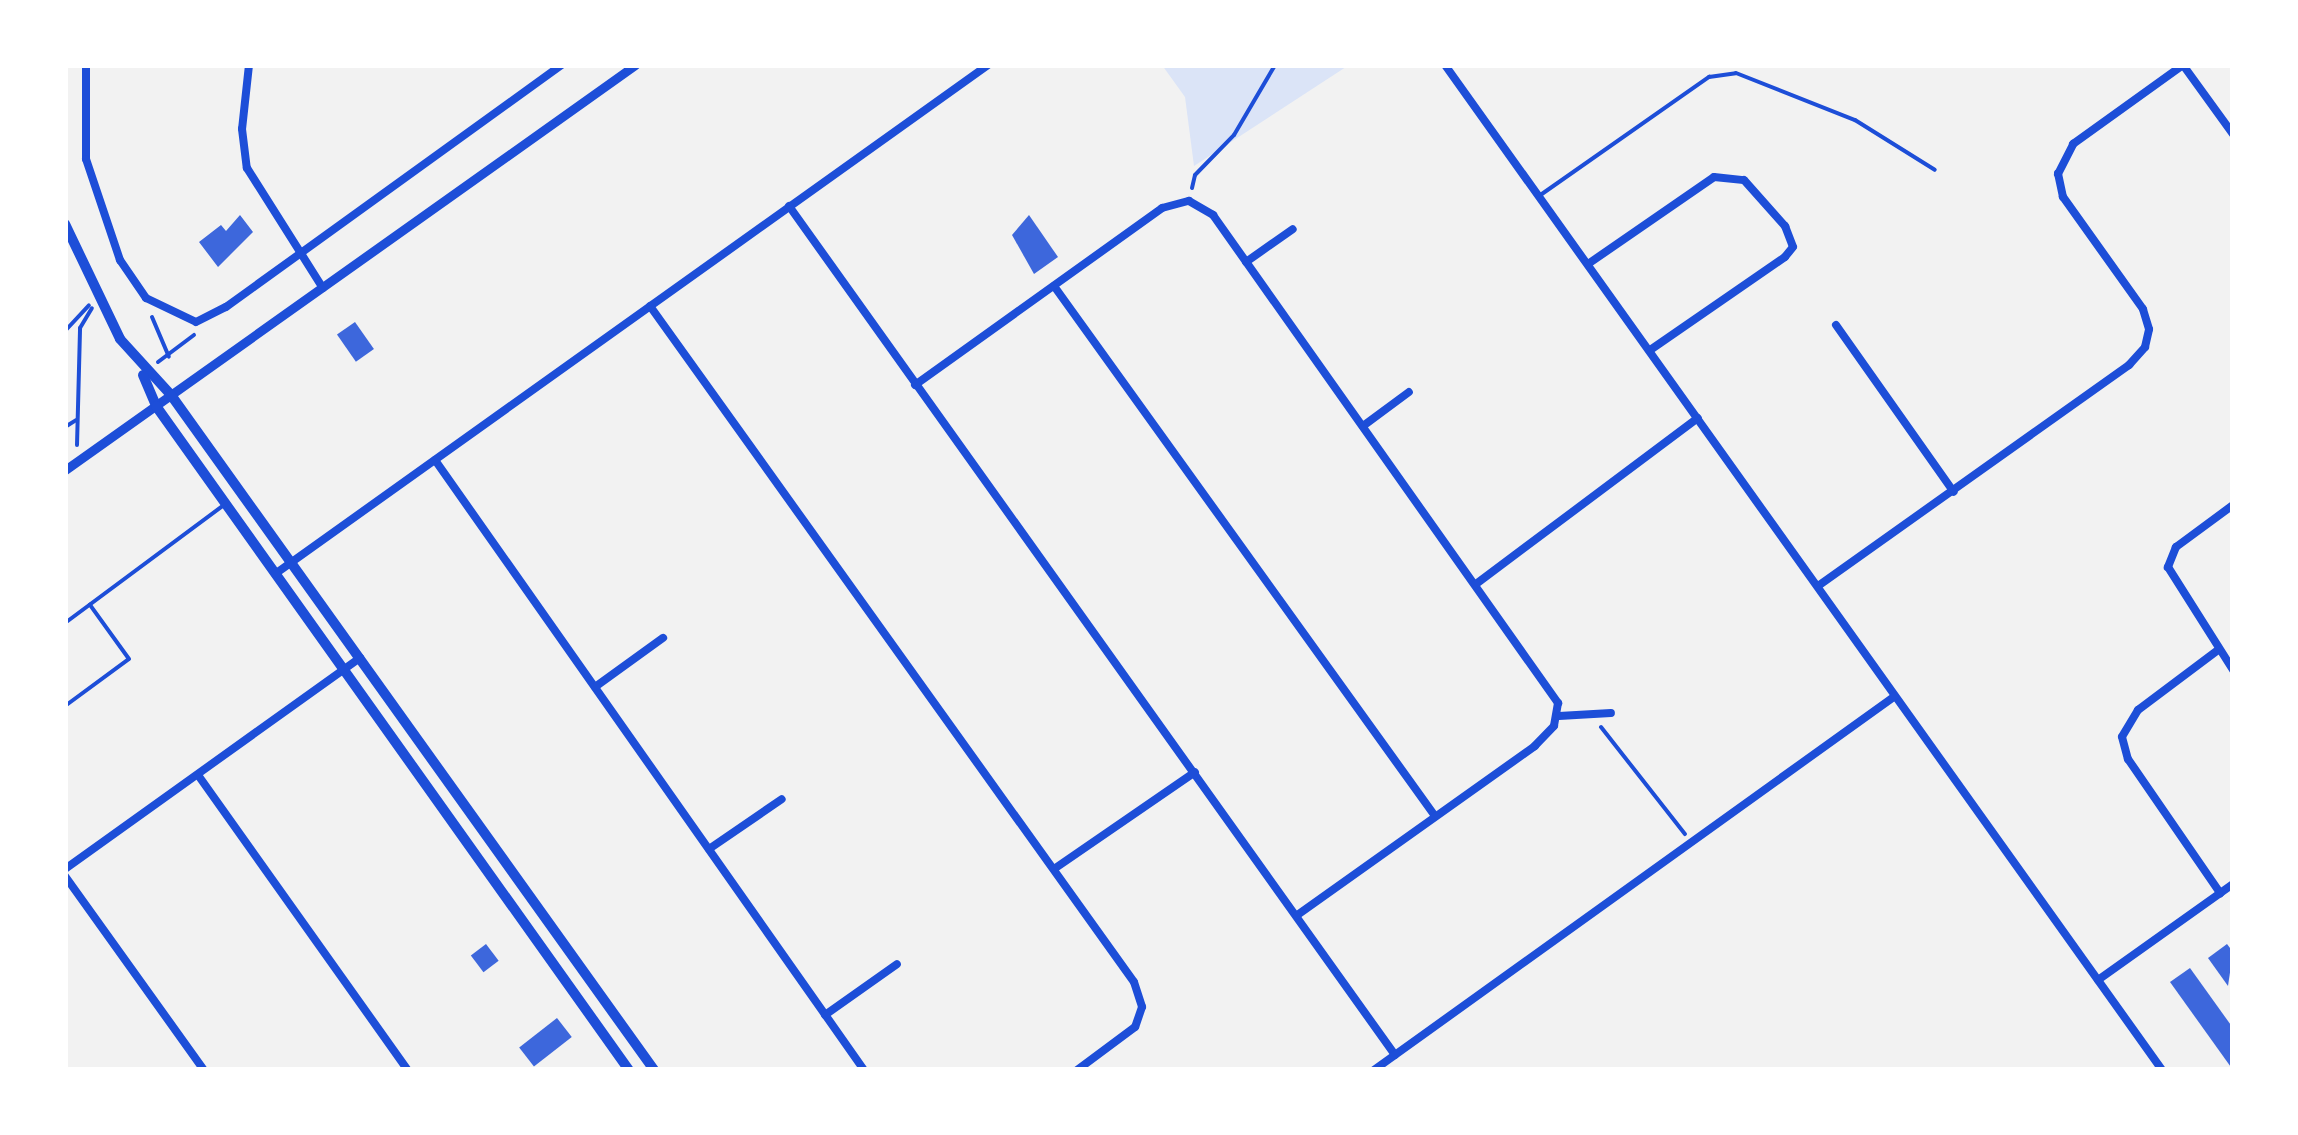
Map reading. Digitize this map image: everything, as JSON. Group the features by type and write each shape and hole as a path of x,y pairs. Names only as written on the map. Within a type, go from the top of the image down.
{"main road":[{"path":"65,224 97,299 142,370 156,406 629,1070"},
{"path":"142,370 172,395 654,1070"}],"street":[{"path":"86,65 83,134 92,189 120,260 146,298 186,322 206,320 562,65"},
{"path":"250,65 242,129 247,168 323,288"},
{"path":"65,470 635,65"},
{"path":"275,574 988,65"},
{"path":"1445,65 2162,1070"},
{"path":"1818,586 1954,492 2145,347 2143,310 2063,197 2058,174 2073,144 2183,65 2233,134"},
{"path":"1588,264 1722,175 1744,180 1785,226 1793,247 1785,257 1650,350"},
{"path":"915,384 1162,208 1189,201 1213,215 1552,691 1559,716"},
{"path":"789,206 1395,1055"},
{"path":"1246,262 1293,229"},
{"path":"1054,286 1435,816"},
{"path":"650,306 1134,982 1142,1007 1135,1027 1078,1070"},
{"path":"1836,325 1954,492"},
{"path":"1363,426 1410,392"},
{"path":"1476,584 1698,418"},
{"path":"435,460 864,1070"},
{"path":"2233,504 2176,547 2168,567 2233,670"},
{"path":"595,687 663,638"},
{"path":"2218,650 2138,710 2122,737 2128,759 2220,893"},
{"path":"204,1070 65,872 360,658"},
{"path":"1374,1070 1894,696"},
{"path":"1297,915 1535,746 1559,716 1611,713"},
{"path":"1054,869 1194,772"},
{"path":"198,775 408,1070"},
{"path":"709,850 782,799"},
{"path":"2098,980 2233,884"},
{"path":"825,1014 897,964"}],"lane":[{"path":"1539,196 1709,77 1736,74 1855,120 1935,170"},
{"path":"65,623 225,504"},
{"path":"65,706 129,659 90,605"}],"path":[{"path":"1189,201 1195,175 1234,135 1275,65"},
{"path":"146,298 169,357"},
{"path":"65,331 97,299"},
{"path":"78,460 80,328 97,299"},
{"path":"142,370 169,357 206,320"},
{"path":"65,426 76,420"},
{"path":"1591,714 1691,841"}],"shaded area":[{"path":"1162,65 1349,65 1194,166 1185,97"}],"building":[{"path":"240,215 253,232 218,267 199,242 221,225 226,231"},
{"path":"1029,215 1058,257 1034,274 1012,235"},
{"path":"355,322 374,349 356,362 337,335"},
{"path":"486,944 499,961 483,972 471,955"},
{"path":"2227,944 2233,952 2228,986 2208,958"},
{"path":"2190,968 2233,1028 2233,1070 2170,982"},
{"path":"557,1018 572,1037 534,1066 519,1048"}]}
